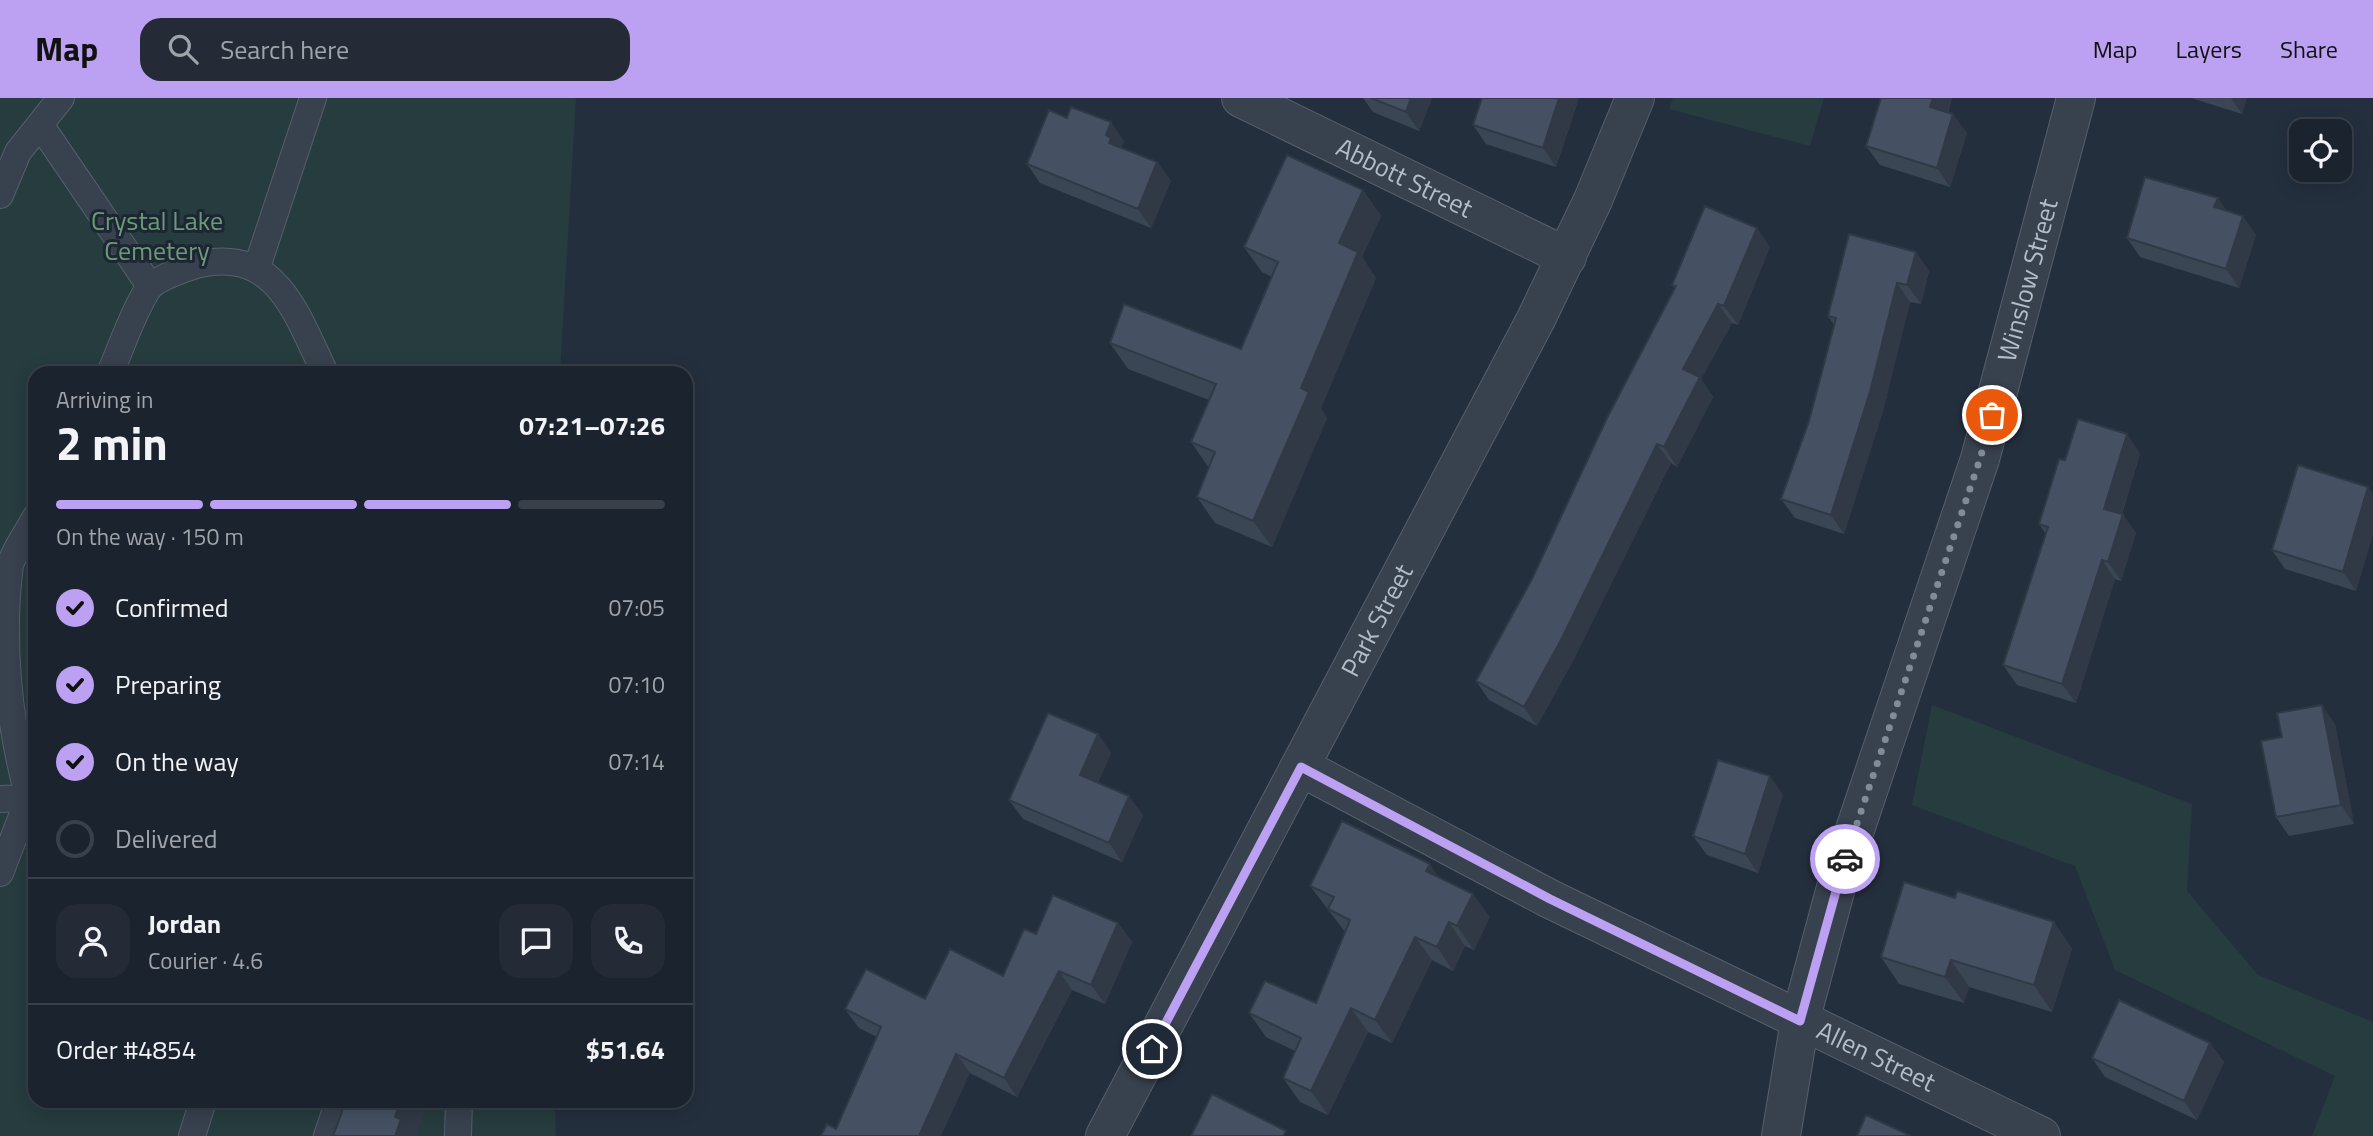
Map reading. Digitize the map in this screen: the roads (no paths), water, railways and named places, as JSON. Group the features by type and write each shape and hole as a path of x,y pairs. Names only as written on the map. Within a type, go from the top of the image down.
{"street":[{"name":"Abbott Street","path":"1241,98 1567,257"},
{"name":"Park Street","path":"1105,1136 1567,257 1612,158 1635,98"},
{"name":"Winslow Street","path":"1781,1136 1800,1021 1838,880 1980,459 2076,98"},
{"name":"Allen Street","path":"1301,767 1550,899 2041,1136"}],"lane":[{"path":"0,195 18,152 61,98"},
{"path":"257,267 313,98"},
{"path":"41,126 150,286"},
{"path":"113,366 150,286 189,267 220,259 257,267 285,295 321,366"},
{"path":"28,531 10,564 1,603 1,659 12,738 28,789"},
{"path":"0,799 28,802"},
{"path":"0,873 28,811"},
{"path":"191,1136 201,1108"},
{"path":"327,1136 337,1108"},
{"path":"458,1136 459,1108"}],"park label":[{"name":"Crystal Lake Cemetery","path":"157,236"}]}
